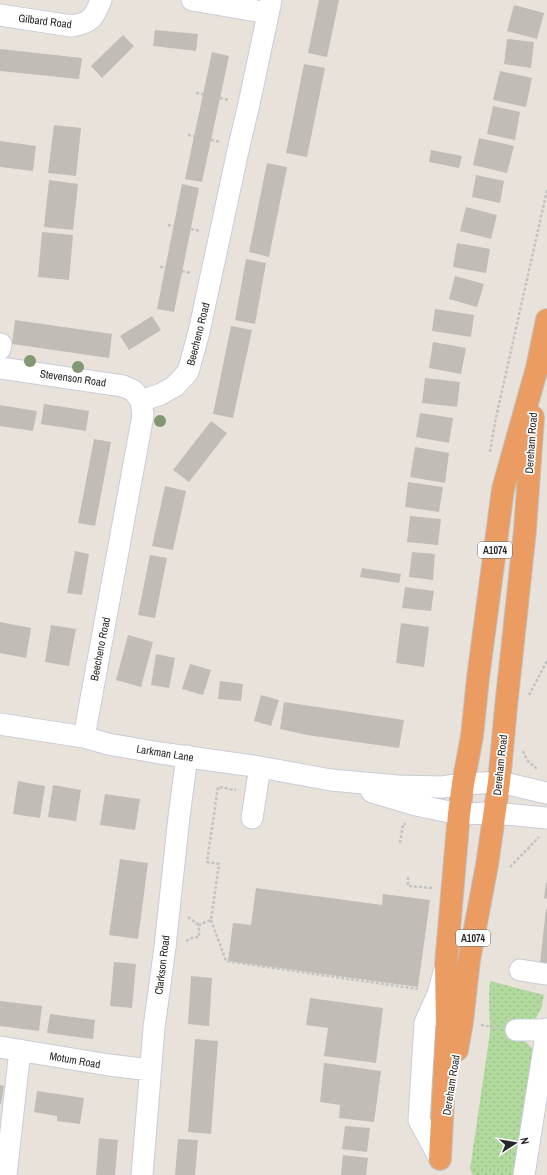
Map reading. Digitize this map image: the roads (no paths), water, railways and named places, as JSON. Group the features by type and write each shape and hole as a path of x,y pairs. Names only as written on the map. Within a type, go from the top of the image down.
{"highway":[{"name":"Dereham Road","path":"438,1167 447,1024 446,964 459,814 472,736 478,678 503,489 537,368 547,320"},
{"name":"Dereham Road","path":"438,1167 462,1022 469,960 487,865 499,782 526,530 537,368"}],"street":[{"name":"Gilbard Road","path":"0,15 71,26 82,24 93,18 101,0"},
{"path":"192,0 269,6"},
{"name":"Beecheno Road","path":"84,737 143,415 141,401 161,394 175,386 188,372 199,332 269,6"},
{"name":"Stevenson Road","path":"0,368 123,386 134,391 141,401"},
{"name":"Larkman Lane","path":"0,724 84,737 108,744 252,766 331,780 398,786 442,787 499,782 547,793"},
{"name":"Clarkson Road","path":"142,1175 154,1028 187,756"},
{"path":"252,766 252,818"},
{"name":"Larkman Lane","path":"331,780 416,805 459,814 494,813 544,826"},
{"path":"520,970 545,974"},
{"path":"516,1030 547,1030 524,1175"},
{"name":"Motum Road","path":"0,1047 109,1065 150,1070"},
{"path":"6,1175 20,1050"}]}
